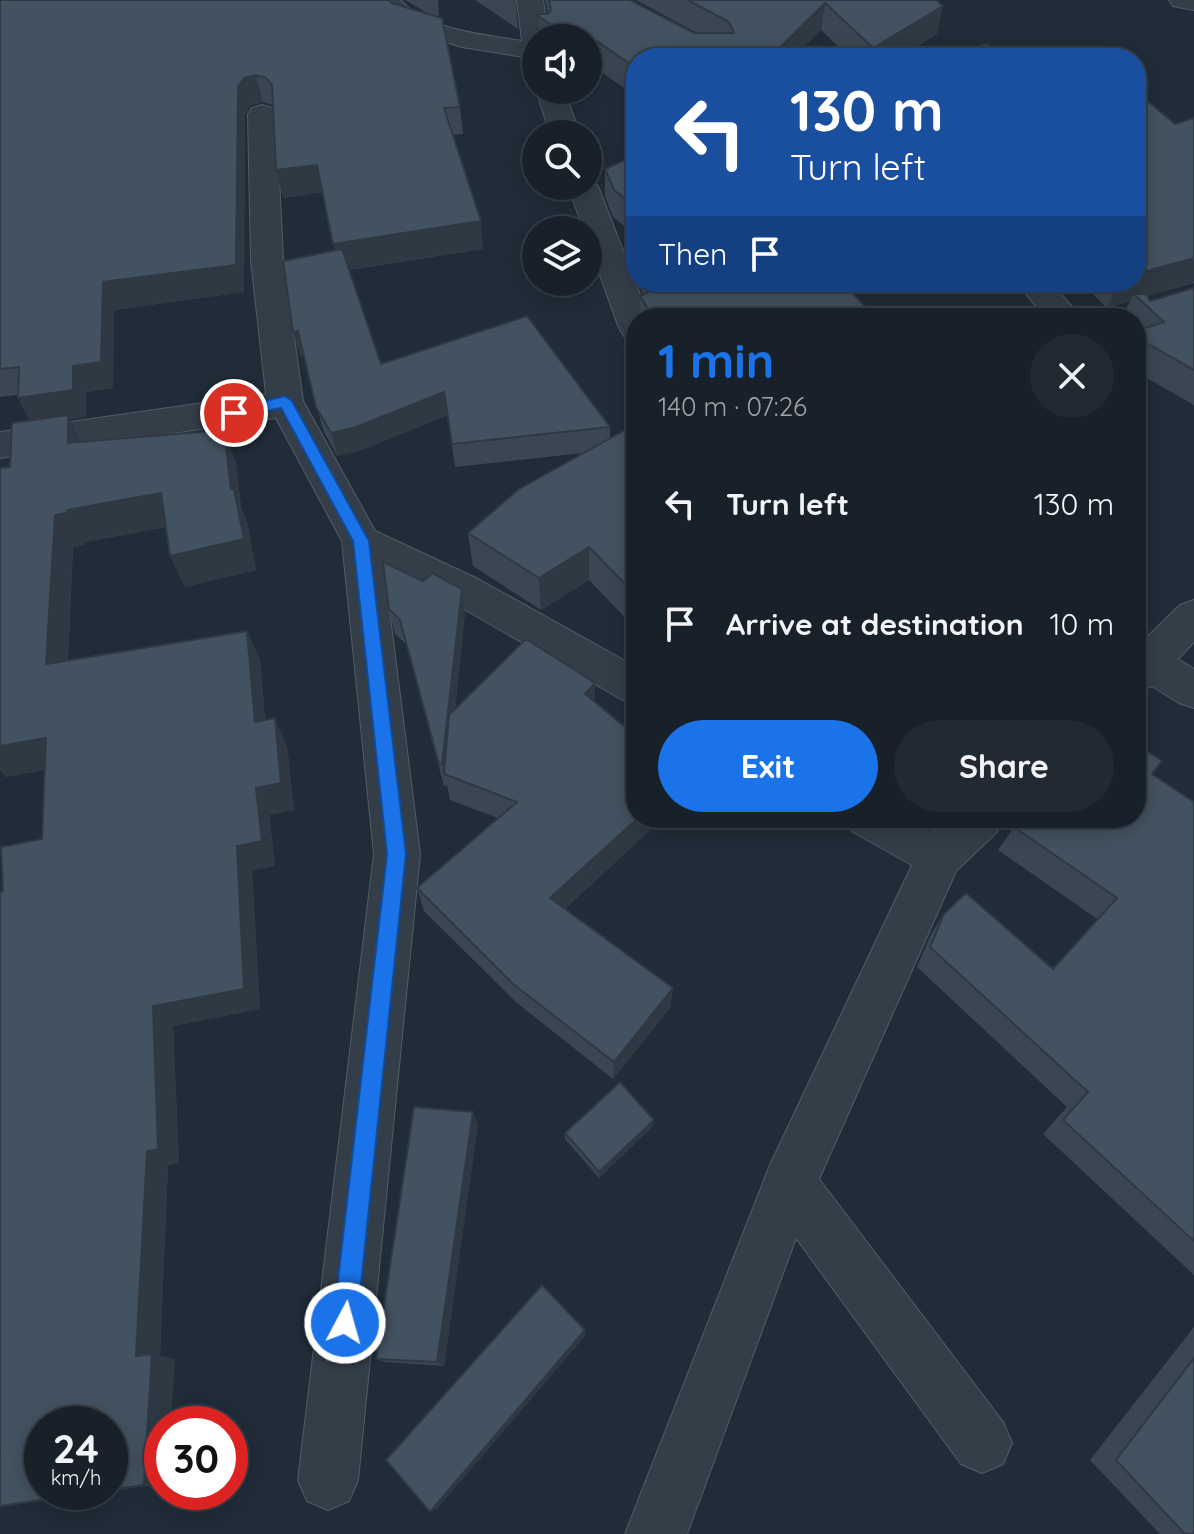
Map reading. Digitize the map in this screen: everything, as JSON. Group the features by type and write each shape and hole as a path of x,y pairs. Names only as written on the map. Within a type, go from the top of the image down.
{"street":[{"path":"385,0 405,21 462,39 522,49"},
{"path":"530,0 533,24"},
{"path":"1182,0 1194,2"},
{"path":"262,114 267,260 285,401 361,541 397,854 328,1480"},
{"path":"588,200 629,308"},
{"path":"1041,292 1056,308"},
{"path":"0,445 263,409 285,401"},
{"path":"361,541 464,590 626,681"},
{"path":"1146,665 1194,616"},
{"path":"1146,669 1194,691"},
{"path":"887,828 939,857"},
{"path":"656,1534 789,1184 939,857 970,828"},
{"path":"789,1184 982,1443"}],"building":[{"path":"0,0 389,0 442,18 460,107 444,108 481,221 333,244 317,165 276,170 272,85 266,78 256,75 244,78 238,87 236,265 103,282 101,362 73,366 73,390 18,398 19,367 0,369"},
{"path":"549,0 630,0 694,33 734,33 729,22 688,0 936,0 943,6 873,48 825,3 779,48 626,48 626,61 602,45 602,24 550,24 538,16 551,10"},
{"path":"1146,100 1175,124 1194,118 1194,258 1146,271"},
{"path":"626,160 626,199 614,190 605,169"},
{"path":"342,249 381,364 527,316 610,427 452,444 444,392 356,427 331,433 316,407 298,331 293,332 283,261"},
{"path":"1194,288 1194,370 1146,343 1146,328 1164,322 1134,294 1146,294 1150,301"},
{"path":"649,292 852,292 866,308 648,308 640,296"},
{"path":"68,415 68,443 224,430 231,489 234,489 244,539 170,556 161,493 67,510 67,513 55,515 46,664 247,631 255,722 275,718 281,783 256,788 262,841 237,846 244,989 153,1006 158,1149 147,1151 136,1356 152,1354 149,1406 144,1406 144,1485 128,1487 128,1406 24,1406 24,1502 0,1506 1,847 42,839 46,738 0,746 0,468 10,467 12,423"},
{"path":"626,430 626,585 589,547 539,578 468,533 519,489"},
{"path":"383,562 423,581 432,573 462,589 442,764 439,764 400,620 389,609"},
{"path":"526,639 595,683 585,694 626,728 627,828 550,898 673,988 614,1062 513,984 417,888 517,802 444,774 449,715"},
{"path":"1146,751 1162,761 1152,774 1194,802 1194,1241 1063,1120 1088,1092 930,947 944,914 966,893 1053,969 1117,898 1015,828 1146,828"},
{"path":"620,1082 654,1120 599,1172 565,1133"},
{"path":"414,1107 473,1112 437,1362 376,1359"},
{"path":"542,1285 585,1330 430,1512 386,1460"},
{"path":"1194,1358 1194,1534 1185,1534 1116,1460"}],"route":[{"path":"234,413 263,409 285,401 361,541 397,854 345,1323"}]}
